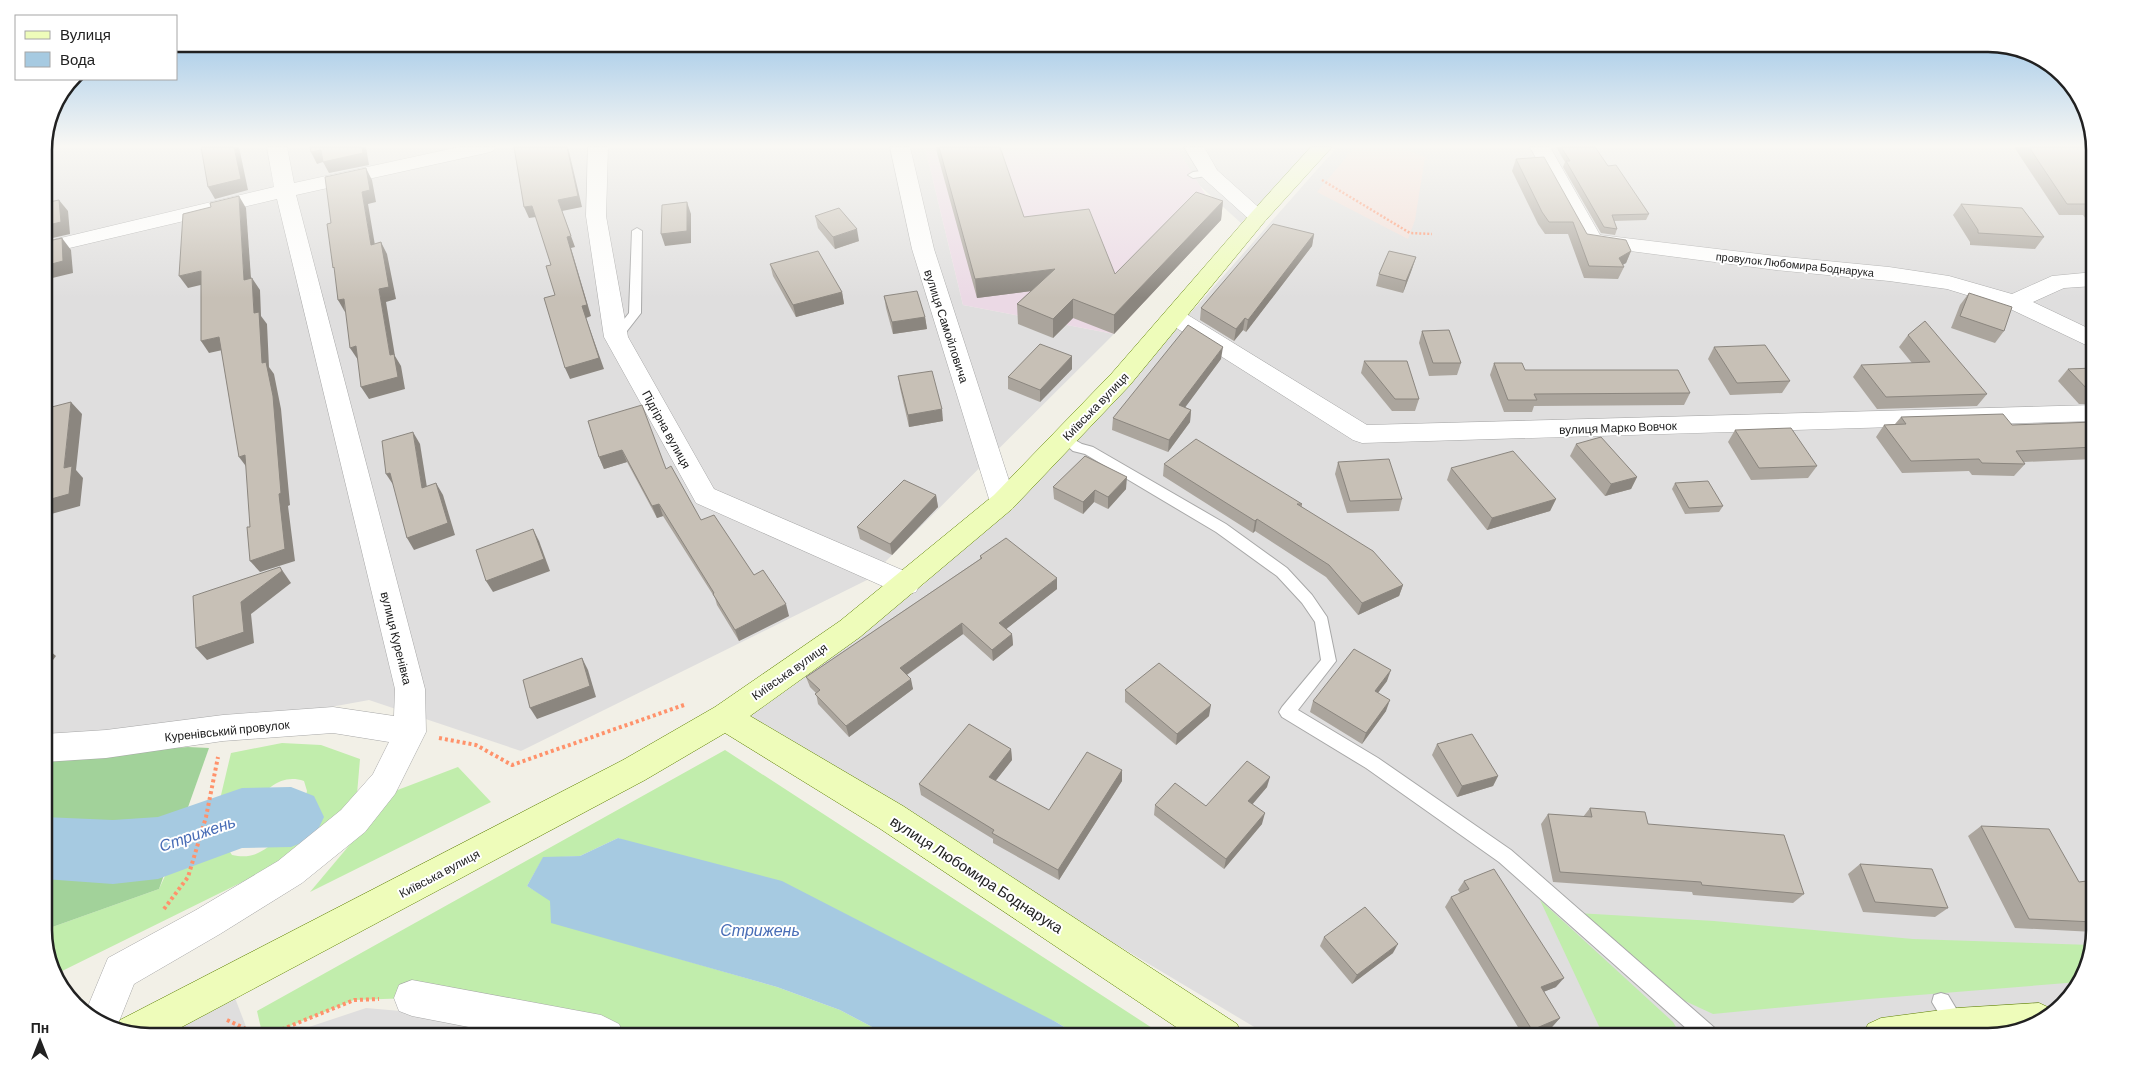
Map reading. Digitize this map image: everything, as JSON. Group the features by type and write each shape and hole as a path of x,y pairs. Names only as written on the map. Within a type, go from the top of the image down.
{"main road":[{"name":"Київська вулиця","path":"149,1028 222,1006 726,716 850,629 1003,502 1121,379 1275,197"},
{"name":"вулиця Любомира Боднарука","path":"726,716 753,735 891,817 1210,1028"},
{"path":"1925,1028 1954,1022 2022,1022"}],"street":[{"path":"53,246 258,197"},
{"name":"вулиця Куренівка","path":"103,1016 121,971 208,922 290,872 353,821 384,784 410,732 410,689 287,197"},
{"name":"Підгірна вулиця","path":"597,197 596,216 616,337 704,496 906,584"},
{"name":"вулиця Самойловича","path":"911,197 922,249 1003,502"},
{"path":"1233,197 1258,216"},
{"name":"провулок Любомира Боднарука","path":"1568,197 1592,240 1889,274 1949,283 2014,302 2085,336"},
{"path":"2014,302 2060,281 2085,280"},
{"name":"вулиця Марко Вовчок","path":"1175,317 1362,434 2085,413"},
{"name":"Куренівський провулок","path":"53,747 106,744 224,728 333,720 410,732"},
{"path":"412,998 570,1028"}],"lane":[{"path":"616,337 635,313 637,231"},
{"path":"1064,438 1078,448 1088,450 1221,528 1282,572 1307,599 1322,621 1330,661 1287,712 1372,763 1505,856 1700,1028"}],"path":[{"path":"1351,197 1410,233 1432,234"},
{"path":"410,732 476,745 512,765 701,699 726,716"},
{"path":"188,878 206,817 224,728"},
{"path":"285,1028 354,1000 412,998"},
{"path":"222,1006 251,1028"}],"shaded area":[{"path":"53,197 937,197 963,305 1114,334 867,580 521,751 369,700 53,757"},
{"path":"937,197 1207,197 1221,220 1114,334 963,305"},
{"path":"1213,197 1266,197 1241,223"},
{"path":"1293,197 2085,197 2086,931 2085,944 2078,968 2061,995 2047,1008 2031,1018 1944,1028 1256,1028 739,719 923,585 1079,435"},
{"path":"1328,197 1419,197 1415,220 1408,239"},
{"path":"235,998 247,1028 180,1028"},
{"path":"366,1008 412,1012 487,1028 306,1028"}],"green space":[{"path":"282,743 321,745 360,759 356,806 309,849 62,971 54,950 53,927 159,889 181,841 233,830 228,842 228,848 232,855 251,856 259,852 268,847 305,799 307,791 304,781 287,780 273,786 250,809 217,812 231,753"},
{"path":"188,747 209,748 159,889 53,927 53,756"},
{"path":"725,750 1152,1028 1066,1028 1056,1022 618,838 580,856 543,858 527,886 621,942 777,987 840,1010 874,1028 564,1028 412,998 354,1000 285,1028 261,1028 257,1011"},
{"path":"458,767 491,802 310,892 395,791"},
{"path":"1540,900 1673,1022 1676,1028 1600,1028"},
{"path":"1577,913 1714,921 1913,939 2085,945 2078,968 2070,983 1713,1014 1685,1001 1648,973"}],"water":[{"name":"Стрижень","path":"618,838 782,881 1066,1028 874,1028 840,1010 777,987 551,923 550,901 527,886 543,857 580,856"}],"building":[{"path":"239,197 244,280 252,278 254,313 259,312 262,363 266,362 273,396 281,493 279,494 285,549 250,561 247,527 250,527 245,455 239,457 219,337 201,341 201,271 179,276 183,214 211,207 210,203"},
{"path":"328,197 363,197 371,245 381,242 389,287 379,289 390,355 394,354 398,377 361,387 356,346 350,348 344,299 338,300 327,224 331,223"},
{"path":"522,197 571,197 558,200 571,236 567,237 587,305 582,306 599,358 565,368 544,298 555,295 546,266 551,265 532,206 524,207"},
{"path":"953,197 1017,197 1024,217 1089,209 1115,274 1191,197 1212,197 1223,201 1114,315 1073,299 1053,319 1017,304 1055,269 975,279"},
{"path":"1535,197 1567,197 1587,234 1626,240 1631,251 1619,258 1624,267 1589,266 1573,222 1549,222"},
{"path":"1587,197 1638,197 1649,214 1612,215 1617,229 1604,227"},
{"path":"2063,197 2085,197 2085,204 2067,204"},
{"path":"59,200 61,222 53,224 53,201"},
{"path":"687,202 687,231 661,234 662,205"},
{"path":"1961,204 2022,208 2044,237 1978,233 1978,230"},
{"path":"839,208 857,229 833,237 815,216"},
{"path":"1273,224 1314,234 1248,320 1245,318 1236,329 1201,308"},
{"path":"62,238 63,261 53,264 53,240"},
{"path":"818,251 842,292 793,305 770,264"},
{"path":"1389,251 1416,257 1406,281 1379,274"},
{"path":"917,291 925,317 892,322 884,296"},
{"path":"1969,293 2012,307 2004,331 1960,316"},
{"path":"1925,321 1987,394 1886,397 1861,365 1930,362 1908,335"},
{"path":"1188,325 1223,347 1179,405 1191,410 1169,440 1113,418"},
{"path":"1449,330 1461,363 1433,363 1422,331"},
{"path":"1040,344 1072,356 1040,390 1008,377"},
{"path":"1765,345 1790,381 1737,383 1714,347"},
{"path":"1364,361 1407,361 1419,399 1395,399"},
{"path":"1494,363 1522,363 1525,370 1678,370 1690,393 1534,394 1537,400 1508,400"},
{"path":"2085,368 2085,387 2068,369"},
{"path":"932,371 942,409 908,415 898,376"},
{"path":"71,402 64,468 72,466 69,494 53,498 53,407"},
{"path":"642,405 666,469 671,466 701,520 714,515 754,575 763,570 786,604 735,630 659,504 652,506 622,450 599,457 588,421"},
{"path":"2003,414 2012,425 2085,422 2085,447 2016,451 2025,464 1982,463 1979,459 1911,461 1884,425 1906,424 1901,417"},
{"path":"1791,428 1817,466 1759,468 1735,430"},
{"path":"413,432 422,488 436,483 448,523 407,538 390,473 386,474 382,441"},
{"path":"1601,437 1637,477 1611,484 1576,444"},
{"path":"1196,439 1302,504 1297,504 1373,551 1403,585 1362,603 1329,565 1257,519 1255,521 1164,464"},
{"path":"1513,451 1556,499 1492,518 1451,468"},
{"path":"1085,456 1127,477 1108,497 1095,490 1083,502 1053,487"},
{"path":"1389,459 1402,499 1350,501 1338,462"},
{"path":"904,480 936,495 890,544 857,527"},
{"path":"1708,481 1723,506 1689,508 1675,483"},
{"path":"533,529 544,559 486,581 476,550"},
{"path":"1006,538 1057,578 999,623 1012,634 992,650 962,623 900,668 911,679 846,726 815,694 820,690 806,677 982,558 980,556"},
{"path":"280,567 282,571 241,602 244,632 196,648 193,596"},
{"path":"1354,649 1391,670 1375,691 1390,700 1366,733 1313,701"},
{"path":"582,658 590,686 530,708 523,680"},
{"path":"1159,663 1211,705 1177,734 1125,690"},
{"path":"969,724 1011,749 989,777 1049,810 1087,752 1122,770 1058,870 992,833 994,830 919,784"},
{"path":"1472,734 1498,776 1462,786 1437,744"},
{"path":"1247,761 1270,777 1248,801 1265,813 1226,859 1155,805 1175,783 1206,806"},
{"path":"1590,808 1645,812 1648,824 1784,835 1804,894 1702,885 1701,882 1560,872 1548,814 1592,817"},
{"path":"1981,826 2049,829 2079,882 2086,881 2086,922 2029,919"},
{"path":"1860,864 1932,869 1948,908 1875,902"},
{"path":"1494,869 1564,978 1541,987 1560,1018 1537,1028 1531,1028 1451,897 1469,889 1464,881"},
{"path":"1365,907 1398,944 1357,975 1324,937"}],"waterway":[{"name":"Стрижень","path":"53,849 113,852 158,848 242,818 291,817"}]}
